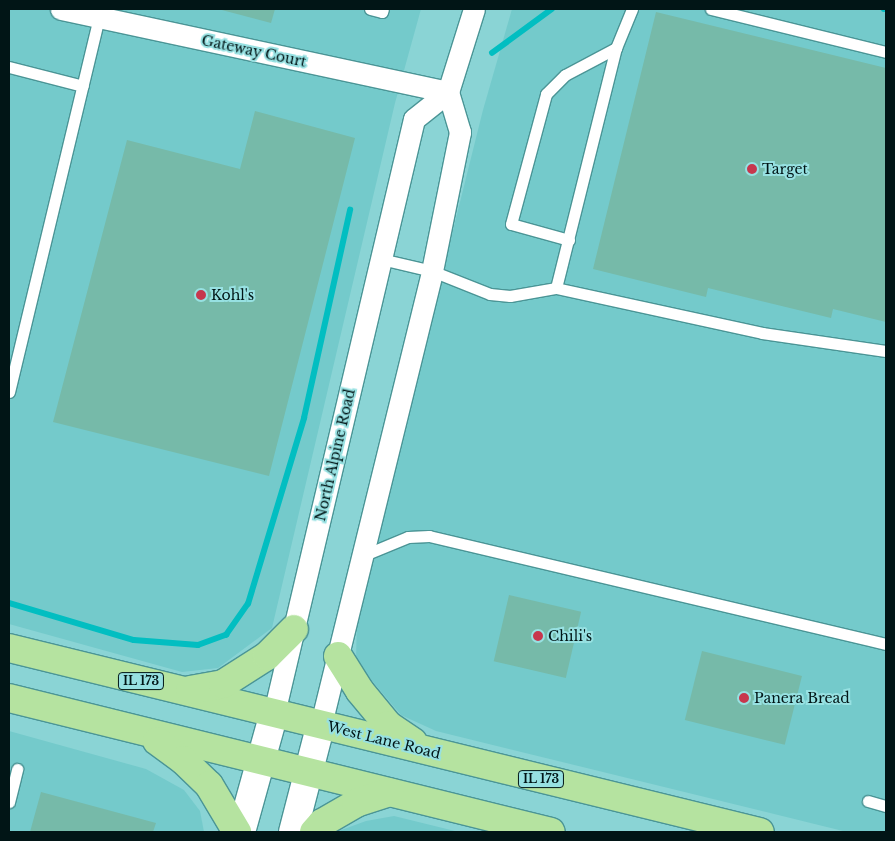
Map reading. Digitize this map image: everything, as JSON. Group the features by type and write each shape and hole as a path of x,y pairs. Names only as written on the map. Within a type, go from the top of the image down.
{"main road":[{"path":"184,692 223,684 268,656 294,629"},
{"name":"West Lane Road","path":"9,648 760,832"},
{"path":"338,656 360,691 388,725 429,752"},
{"path":"9,698 308,774 551,832"},
{"name":"North Alpine Road","path":"241,832 274,713"},
{"path":"293,832 322,724"},
{"path":"143,732 183,760 208,785 237,832"},
{"path":"314,832 322,823 356,803 389,792"}],"street":[{"name":"Gateway Court","path":"61,9 448,92"},
{"path":"322,724 432,272 460,132 448,92 474,9"},
{"name":"North Alpine Road","path":"274,713 414,119 448,92"}],"lane":[{"path":"370,9 382,12 383,9"},
{"path":"556,288 616,48 632,9"},
{"path":"711,9 886,52"},
{"path":"9,392 99,18"},
{"path":"569,240 511,224 546,94 565,76 616,48"},
{"path":"9,67 83,86"},
{"path":"381,259 432,272 490,294 510,296 556,288 762,333 886,351"},
{"path":"362,556 408,537 429,536 886,644"},
{"path":"9,802 17,769"},
{"path":"868,801 886,806"}],"shaded area":[{"path":"9,9 421,9 395,103 272,628 218,668 182,672 9,624"},
{"path":"512,9 886,9 886,832 847,832 436,731 401,715 356,662 357,615 483,110"},
{"path":"9,731 146,769 184,790 200,811 204,832 9,832"},
{"path":"394,816 459,832 336,832 366,821"}],"building":[{"path":"218,9 275,9 271,23"},
{"name":"Target","path":"656,12 886,68 886,322 833,309 831,318 708,288 706,297 593,269"},
{"name":"Kohl's","path":"255,111 355,138 269,476 53,422 127,140 240,169"},
{"name":"Chili's","path":"509,595 581,612 566,678 494,661"},
{"name":"Panera Bread","path":"702,651 802,676 785,745 685,720"},
{"path":"41,792 156,823 153,832 30,832"}],"waterway":[{"path":"492,53 552,9"},
{"path":"9,603 134,640 198,645 226,635 248,604 304,418 350,210"}],"place":[{"name":"Target","path":"752,169"},
{"name":"Kohl's","path":"201,295"},
{"name":"Chili's","path":"538,636"},
{"name":"Panera Bread","path":"744,698"}]}
